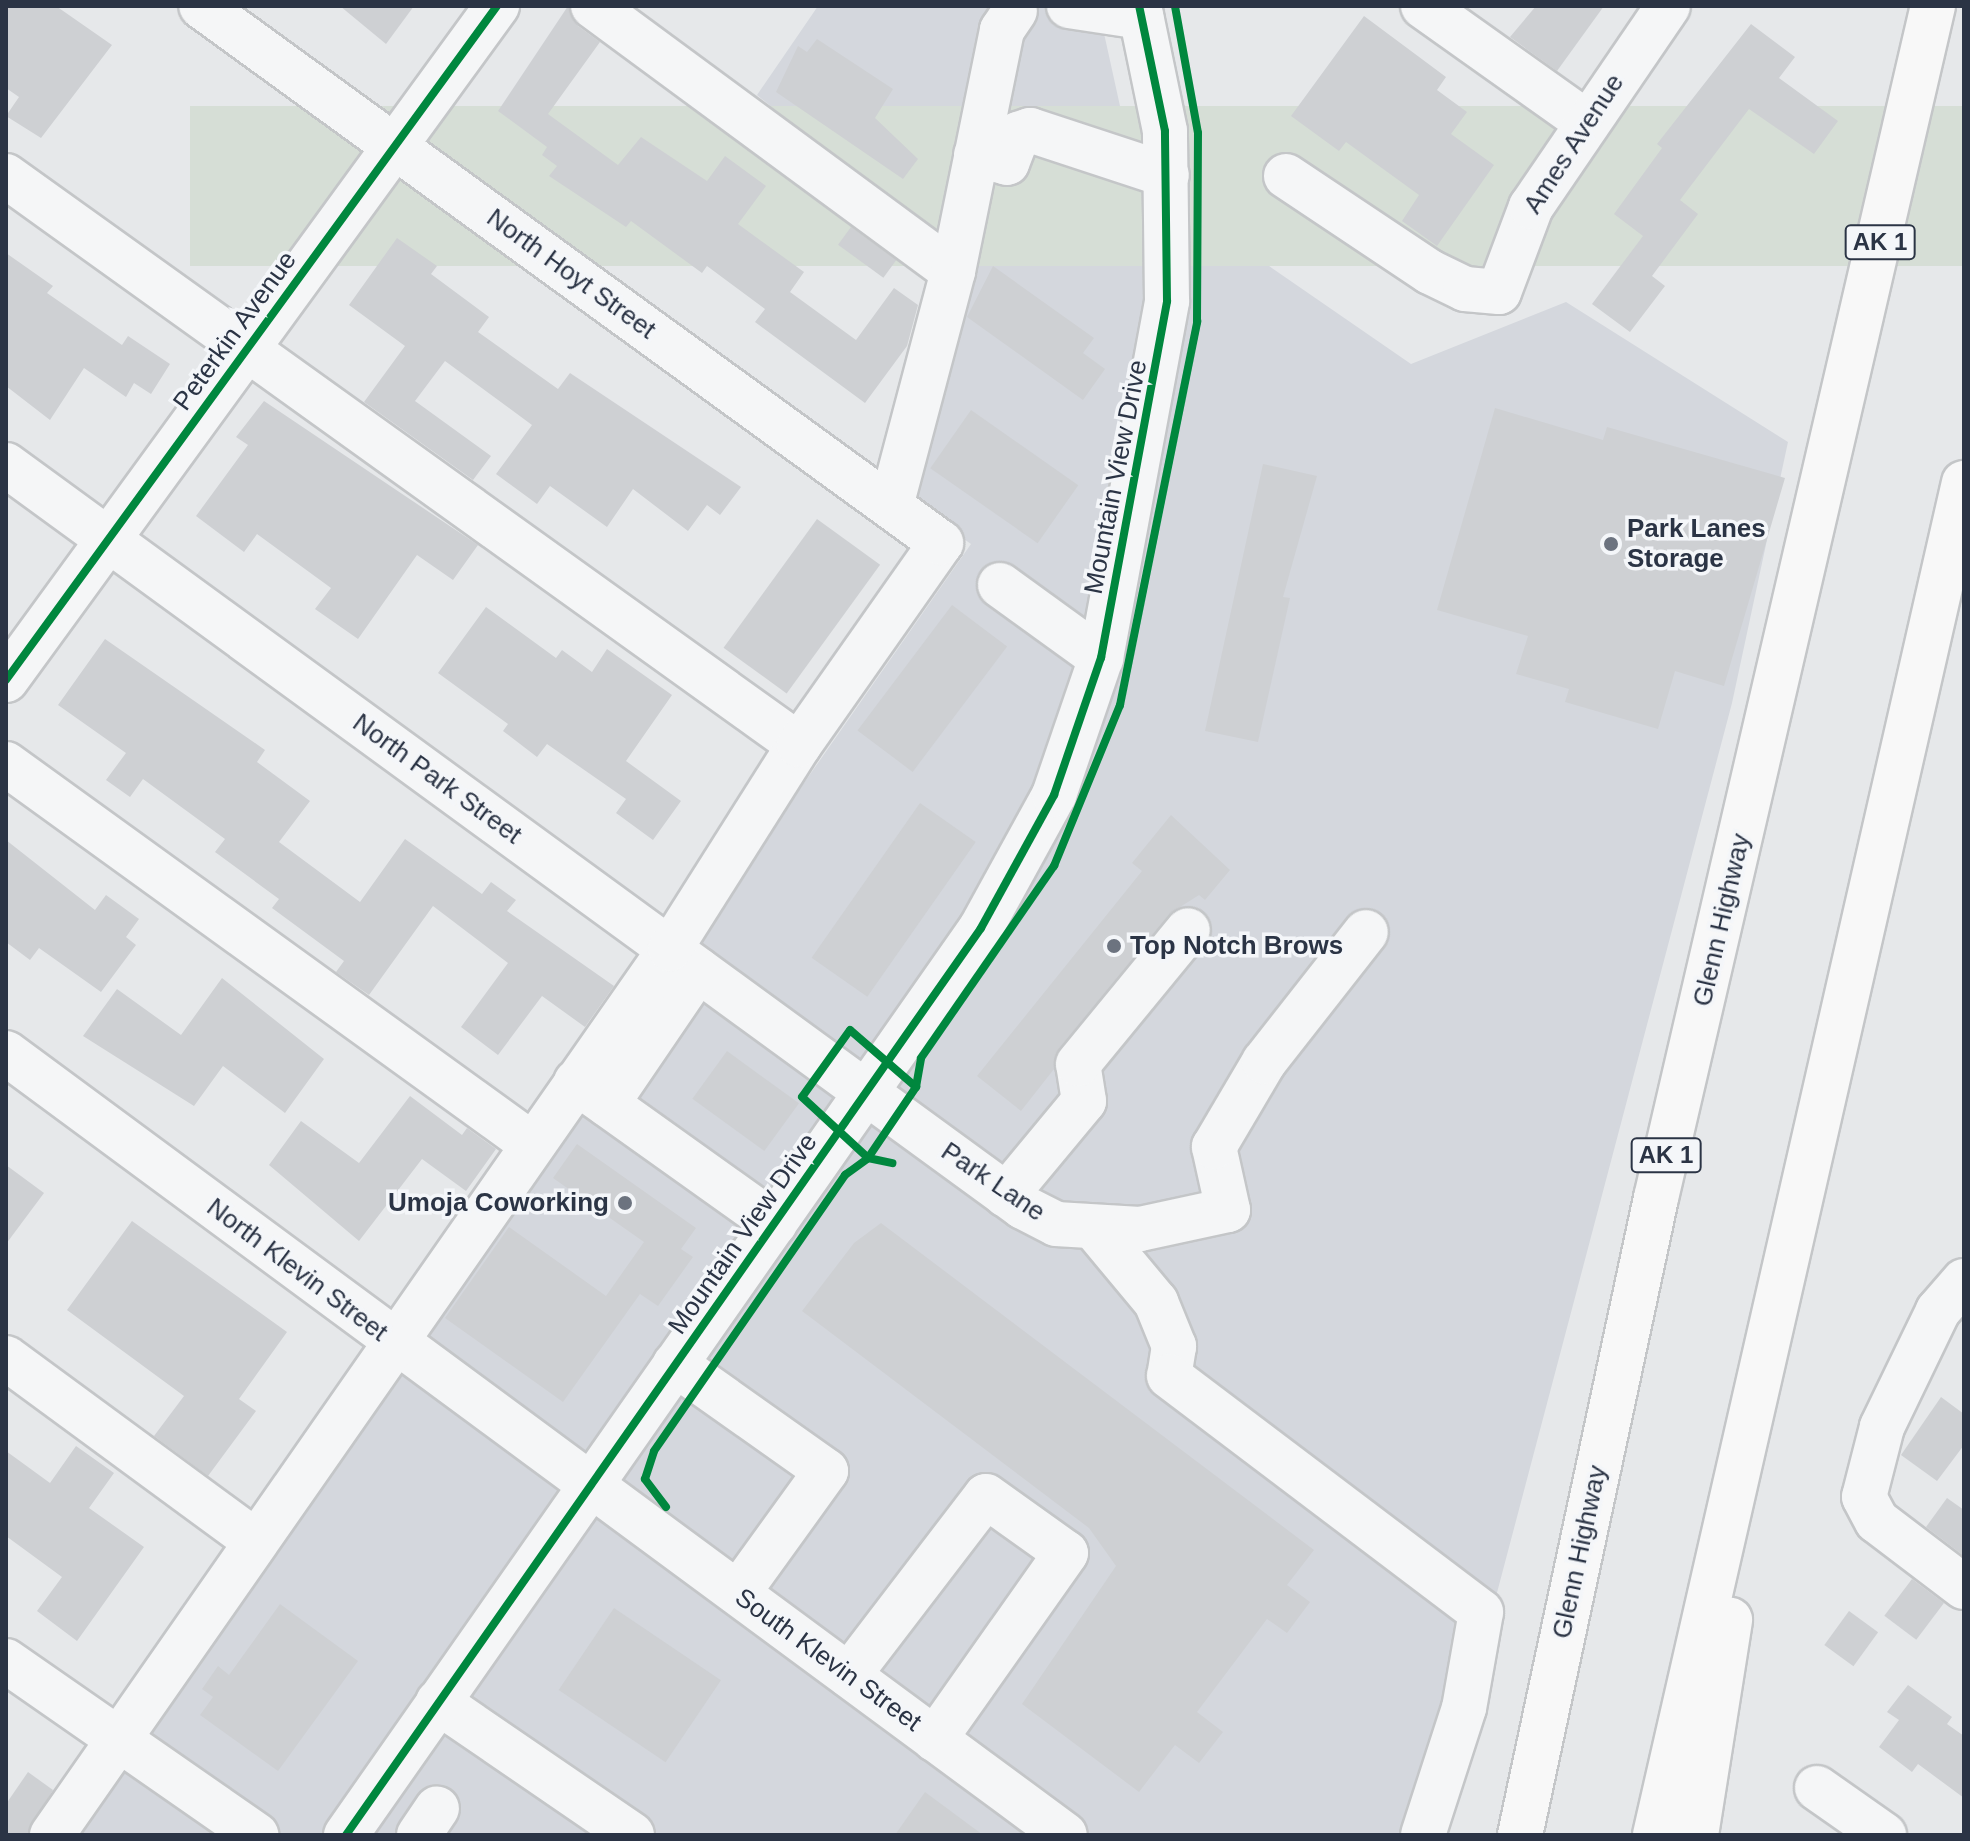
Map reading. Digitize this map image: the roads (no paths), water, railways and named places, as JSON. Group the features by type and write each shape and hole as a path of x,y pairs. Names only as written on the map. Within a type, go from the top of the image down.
{"highway":[{"name":"Glenn Highway","path":"1520,1835 1656,1198 1933,6"},
{"path":"1655,1835 1964,483"},
{"path":"1490,1835 1656,1198"},
{"path":"1696,1835 1765,1350"}],"street":[{"name":"North Hoyt Street","path":"201,6 941,543 799,745"},
{"name":"Peterkin Avenue","path":"6,680 497,6"},
{"path":"593,6 953,271"},
{"path":"1069,6 1140,11"},
{"path":"1423,6 1586,122"},
{"name":"Ames Avenue","path":"1286,176 1430,272 1465,289 1499,292 1513,241 1586,122 1668,6"},
{"path":"891,506 953,271 1002,30 1021,8"},
{"name":"Mountain View Drive","path":"346,1835 981,928 1054,795 1101,658 1167,301 1167,175 1140,11"},
{"path":"976,155 1007,163 1018,134 1030,130 1167,175"},
{"path":"6,176 799,745 684,959 592,1093 532,1144 113,1739 52,1835"},
{"name":"North Park Street","path":"6,465 867,1093"},
{"path":"1000,585 1101,658"},
{"path":"6,764 532,1144"},
{"path":"1006,1195 1084,1101 1078,1064 1188,930"},
{"name":"Park Lane","path":"867,1093 1006,1195 1056,1224 1096,1230 1228,1210 1214,1147 1264,1062 1366,932"},
{"name":"North Klevin Street","path":"6,1053 392,1341 590,1484"},
{"path":"592,1093 775,1224"},
{"path":"1096,1230 1156,1302 1174,1346 1169,1376 1481,1612 1464,1708 1423,1835"},
{"path":"1964,1281 1938,1311 1882,1427 1864,1497 1877,1521 1964,1587"},
{"path":"6,1358 252,1539"},
{"path":"675,1364 826,1471 738,1593"},
{"name":"South Klevin Street","path":"590,1484 1065,1835"},
{"path":"849,1675 986,1496 1066,1553 935,1739"},
{"path":"6,1661 113,1739 256,1835"},
{"path":"438,1702 632,1835"},
{"path":"1817,1788 1884,1835"}],"place":[{"name":"Park Lanes Storage","path":"1611,544"},
{"name":"Top Notch Brows","path":"1114,946"},
{"name":"Umoja Coworking","path":"625,1203"}]}
